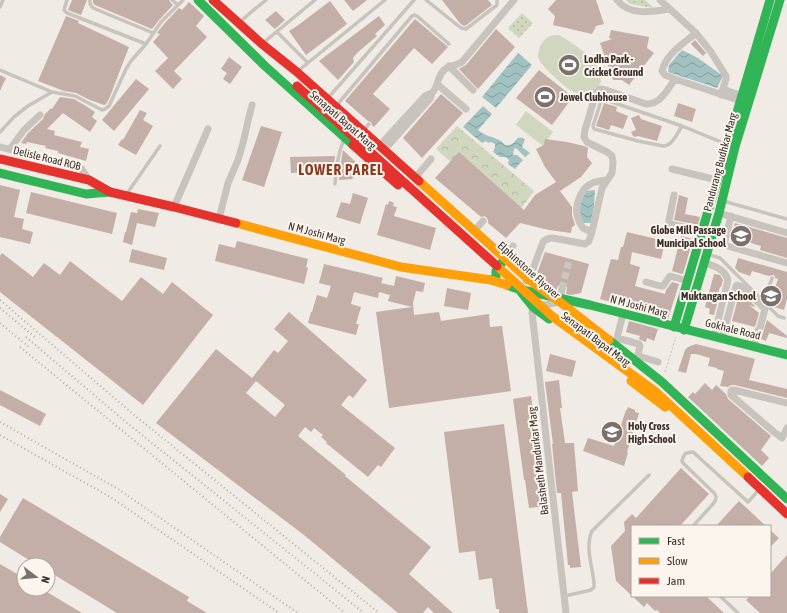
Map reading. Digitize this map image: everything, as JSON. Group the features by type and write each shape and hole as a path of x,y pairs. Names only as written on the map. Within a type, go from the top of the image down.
{"main road":[{"path":"198,0 272,66"},
{"path":"213,0 262,44"},
{"name":"Pandurang Budhkar Marg","path":"679,328 688,281 717,180 731,146 764,35 770,0"},
{"name":"Pandurang Budhkar Marg","path":"679,328 703,263 719,213 741,98 764,35 780,0"},
{"name":"Elphinstone Flyover","path":"262,44 272,66 297,86 552,316 656,392 787,514"},
{"name":"Senapati Bapat Marg","path":"262,44 297,72 528,280 557,299 662,382 787,499"},
{"name":"Elphinstone Flyover","path":"272,66 304,84 556,311 659,386 787,506"},
{"name":"Senapati Bapat Marg","path":"272,66 344,137 518,289 533,307 654,398 787,520"},
{"name":"Delisle Road ROB","path":"0,159 89,180 110,192"},
{"path":"0,173 86,194 110,192"},
{"path":"86,194 89,180"},
{"name":"N M Joshi Marg","path":"110,192 174,207 401,267 491,280 557,299 679,328"},
{"path":"491,280 496,276 496,271 505,259"},
{"name":"Gokhale Road","path":"679,328 787,355"}],"street":[{"path":"382,148 425,96 432,93 436,89 439,77 443,71 449,66 458,65 462,62 514,0"},
{"path":"617,0 629,9 641,12 670,9"},
{"path":"660,0 696,34 711,52 726,76 722,92"},
{"path":"696,34 672,53 662,71 665,75 675,79 741,98"},
{"path":"449,66 473,90"},
{"path":"591,231 583,228 576,212 579,197 588,186 594,182 604,180 612,173 613,162 612,156 587,142 584,137 596,93 600,89 606,90 646,104 650,104 657,102 662,97 675,79"},
{"path":"437,84 466,109"},
{"path":"218,219 228,184 238,160 252,105"},
{"path":"10,149 24,130 40,114"},
{"path":"174,207 208,129"},
{"path":"0,147 81,168 89,180"},
{"path":"415,178 431,159"},
{"path":"672,169 717,180"},
{"path":"518,289 528,280 545,240 553,238 585,244 589,241 604,180"},
{"path":"674,195 669,220 670,224 702,231"},
{"path":"719,213 787,233"},
{"path":"731,216 724,245 787,263"},
{"path":"472,230 481,219"},
{"path":"505,259 513,246"},
{"path":"703,263 712,265 727,275 728,280 718,338"},
{"path":"646,282 663,286 670,276 688,281"},
{"path":"718,338 737,285 743,287 765,309 754,347"},
{"path":"533,307 557,299 562,289"},
{"name":"Balasheth Mandurkar Marg","path":"533,307 532,312 566,613"},
{"path":"622,318 617,338 639,344 638,356 658,362"},
{"path":"787,403 734,390 731,391 731,395 782,438 787,428"}],"lane":[{"path":"0,7 3,0"},
{"path":"67,0 64,9 67,13 146,44"},
{"path":"90,0 90,4 93,8 153,33"},
{"path":"172,0 178,5"},
{"path":"0,70 52,92 75,96 102,110 106,109 109,106 126,69 161,22 183,0"},
{"path":"240,23 266,0"},
{"path":"262,44 315,0"},
{"path":"297,72 385,0"},
{"path":"327,99 414,0"},
{"path":"426,0 461,28 466,29 497,5 497,0"},
{"path":"336,107 412,16 417,16 449,44"},
{"path":"278,32 308,63"},
{"path":"0,132 14,117 28,106 52,92"},
{"path":"682,126 671,143 666,146 638,141 594,129 592,126 600,100 603,99 682,126 731,146"},
{"path":"363,131 369,124"},
{"path":"335,184 339,153 344,137"},
{"path":"126,196 160,146"},
{"path":"722,200 787,219"},
{"path":"706,253 720,258 778,316 784,318"},
{"path":"764,302 772,278"},
{"path":"694,525 713,504 716,497 715,494 683,463 683,456 686,453 693,452 748,502 757,492"},
{"path":"565,596 591,590 593,588 594,582 589,545 590,535 592,531 649,475"},
{"path":"721,597 738,613"}],"path":[{"path":"662,382 679,328"}],"green space":[{"path":"626,0 645,0 654,8 630,4"},
{"path":"522,13 533,23 519,38 508,28"},
{"name":"Lodha Park - Cricket Ground","path":"553,35 559,35 582,50 594,62 599,72 601,82 591,94 580,94 570,90 544,66 539,59 539,49 544,40"},
{"path":"526,111 553,132 543,146 516,125"},
{"path":"457,126 534,191 514,218 436,149"}],"water":[{"path":"682,50 698,58 723,76 717,88 668,72 669,65"},
{"path":"518,53 532,65 496,108 482,97"},
{"path":"483,106 492,114 478,130 481,133 500,140 505,145 512,144 519,138 525,139 522,147 530,153 525,157 516,148 514,149 513,155 517,155 523,160 515,169 508,164 509,160 506,157 500,157 493,152 495,144 491,142 488,143 486,141 482,143 463,127"},
{"path":"595,190 591,223 583,223 579,209 585,191"}],"building":[{"path":"72,0 87,0 81,15 68,10"},
{"path":"93,0 169,0 173,5 152,29 95,5"},
{"path":"344,0 367,0 353,11"},
{"path":"442,0 488,0 492,5 465,26 459,22"},
{"path":"556,0 596,0 604,24 596,26 592,34 553,25 555,16 548,9"},
{"path":"330,1 347,24 306,55 289,31"},
{"path":"189,2 204,16 196,26 207,37 174,71 182,79 173,89 155,71 168,58 153,42 160,34 157,33 164,24 179,8 182,10"},
{"path":"276,11 285,20 275,29 265,20"},
{"path":"66,16 79,21 78,23 129,47 109,99 104,105 76,93 64,91 38,81"},
{"path":"379,16 385,25 375,34 377,36 357,53 353,58 354,62 338,80 319,61"},
{"path":"415,19 448,47 432,64 414,48 373,94 390,109 374,127 371,122 345,101"},
{"path":"496,29 515,47 478,89 459,69 466,65"},
{"path":"611,30 649,37 647,48 654,53 629,85 622,80 613,80 600,43 612,39 609,38"},
{"path":"695,40 706,53 703,56 691,44"},
{"path":"229,57 242,67 230,84 223,79 227,73 221,69"},
{"name":"Jewel Clubhouse","path":"539,70 573,97 552,125 516,98"},
{"path":"0,75 6,78 0,91"},
{"path":"136,79 149,89 114,131 102,120"},
{"path":"441,94 463,113 422,158 403,138"},
{"path":"60,97 74,99 95,112 92,117 97,121 90,132 63,113 47,129 55,131 54,135 82,142 80,147 89,149 86,161 58,153 58,151 45,148 46,146 27,142 26,144 21,143 28,133 43,119 45,114 51,108 52,109"},
{"path":"604,103 617,107 616,111 628,116 623,129 611,125 609,130 596,126"},
{"path":"678,103 696,109 692,122 674,116"},
{"path":"140,110 147,113 143,120 153,126 136,155 118,145 122,139 123,140"},
{"path":"639,115 641,119 662,126 657,141 633,136 631,132 636,130 631,118"},
{"path":"261,126 282,132 264,187 242,180"},
{"path":"545,139 567,142 588,148 587,157 592,163 581,177 560,191 572,207 572,215 575,225 572,227 571,233 549,230 520,223 506,238 488,223 486,217 481,217 435,178 459,152 524,210 535,195 556,182 545,167 536,149 544,145"},
{"path":"343,150 362,168 352,179 339,180"},
{"path":"335,156 333,171 291,173 290,157"},
{"path":"0,185 20,190 14,217 24,219 22,229 33,232 30,244 0,237"},
{"path":"31,192 117,213 112,234 26,213"},
{"path":"353,193 368,198 360,224 336,217 341,202 350,204"},
{"path":"679,195 688,198 685,214 700,217 698,225 674,220"},
{"path":"389,201 394,203 393,206 397,207 394,216 436,228 430,250 377,235 386,204 388,205"},
{"path":"138,209 159,213 155,227 137,223 132,245 123,242 131,212 137,213"},
{"path":"735,223 787,238 787,258 760,250 761,246 731,237"},
{"path":"627,232 665,241 661,259 632,252 630,264 640,267 635,286 665,294 672,282 679,284 668,319 633,310 633,308 600,299 611,259 618,260"},
{"path":"681,236 693,239 683,274 672,271"},
{"path":"237,241 308,259 306,267 308,268 304,284 215,261 219,244 235,248"},
{"path":"132,249 167,258 164,270 129,262"},
{"path":"545,252 589,264 581,293 571,295 566,294 567,287 563,284 558,286 556,291 536,276"},
{"path":"2,253 33,277 44,263 60,275 70,261 122,301 141,277 163,294 172,282 213,315 143,405 0,292 0,256"},
{"path":"738,258 787,272 787,299 784,310 774,307 775,302 771,300 778,279 773,275 769,276 752,271 750,276 739,272 735,268"},
{"path":"324,264 383,278 381,283 394,286 396,276 425,283 423,292 416,291 413,303 414,315 439,312 441,321 489,314 490,327 502,326 511,391 389,408 376,312 412,307 388,301 390,295 379,292 378,298 354,292 351,304 361,307 356,324 359,324 356,335 308,323 317,295 327,298 331,286 319,283"},
{"path":"714,274 720,275 723,280 717,296 719,297 714,315 709,314 710,309 705,307"},
{"path":"447,288 471,293 468,310 444,306"},
{"path":"740,291 755,307 749,305 759,313 755,327 732,321"},
{"path":"289,312 367,380 353,398 349,395 341,405 395,448 381,467 378,465 368,477 326,443 327,442 321,437 323,435 314,428 311,432 305,427 298,436 431,547 409,574 453,613 434,613 428,607 423,613 398,613 304,535 156,423 216,349 252,378 274,350 278,353 288,341 274,329","holes":["256,381 285,405 275,417 246,393"]},
{"path":"767,320 787,336 787,338 769,333 766,341 761,339"},
{"path":"629,321 658,329 654,341 647,338 646,342 639,339 640,336 626,332"},
{"path":"696,344 755,359 749,380 787,389 787,398 735,385 728,387 720,386 724,371 708,366 710,358 696,354 691,354 686,373 678,371 685,350"},
{"path":"550,354 576,361 572,377 546,371"},
{"path":"559,380 562,408 560,408 565,443 574,443 578,491 572,492 581,567 570,568 570,565 568,565 561,493 557,493 553,444 545,382"},
{"path":"705,383 712,390 716,385 726,394 728,399 771,436 761,450 769,458 762,466 688,397 693,392 695,394"},
{"path":"0,390 46,414 40,426 0,405"},
{"path":"531,396 546,506 529,508 513,399"},
{"path":"628,407 639,413 624,466 583,451 588,438 614,446"},
{"path":"504,424 528,613 499,613 499,609 496,609 492,578 479,580 475,551 459,553 444,432"},
{"path":"681,468 709,494 681,525 631,525 631,595 616,581 611,546 625,531 624,522 632,514 636,518"},
{"path":"0,494 8,499 0,512"},
{"path":"23,498 189,597 187,601 207,613 117,613 56,576 56,557 24,557 0,542 0,537"},
{"path":"739,501 765,525 717,525"},
{"path":"771,531 779,538 771,546"},
{"path":"787,555 787,613 760,613 746,600 749,597 771,597 771,573"},
{"path":"0,564 16,573 16,597 55,597 82,613 0,613"},
{"path":"633,597 707,597 724,613 660,613 657,610 655,611 647,603 644,607"}],"tunnel":[{"path":"562,289 569,261"}],"railway":[{"path":"0,300 133,414 379,613"},
{"path":"0,308 36,338"},
{"path":"0,323 29,347"},
{"path":"26,337 127,423 364,613"},
{"path":"20,347 345,613"},
{"path":"0,422 118,489 298,613"},
{"path":"0,435 112,498 279,613"}],"traffic: fast":[{"path":"198,0 265,66 353,145"},
{"path":"674,327 770,0"},
{"path":"684,330 719,213 735,147 780,0"},
{"path":"0,173 86,194 110,192"},
{"path":"491,280 496,277 496,271 503,261"},
{"path":"507,285 518,289 590,305 787,355"},
{"path":"521,292 533,307 549,319"},
{"path":"609,340 662,382 787,499"}],"traffic: slow":[{"path":"419,181 528,279 609,340"},
{"path":"236,223 401,267 491,280 507,285"},
{"path":"497,266 552,316 656,392 748,477"},
{"path":"631,381 665,407"}],"traffic: jam":[{"path":"213,0 262,44 297,72 419,181"},
{"path":"297,86 497,266"},
{"path":"353,145 398,185"},
{"path":"0,159 89,180 110,192 236,223"},
{"path":"748,477 787,514"}],"place":[{"name":"Lodha Park - Cricket Ground","path":"569,65"},
{"name":"Jewel Clubhouse","path":"545,97"},
{"name":"Globe Mill Passage Municipal School","path":"741,236"},
{"name":"Muktangan School","path":"771,296"},
{"name":"Holy Cross High School","path":"612,432"}],"district":[{"name":"LOWER PAREL","path":"341,169"}]}
